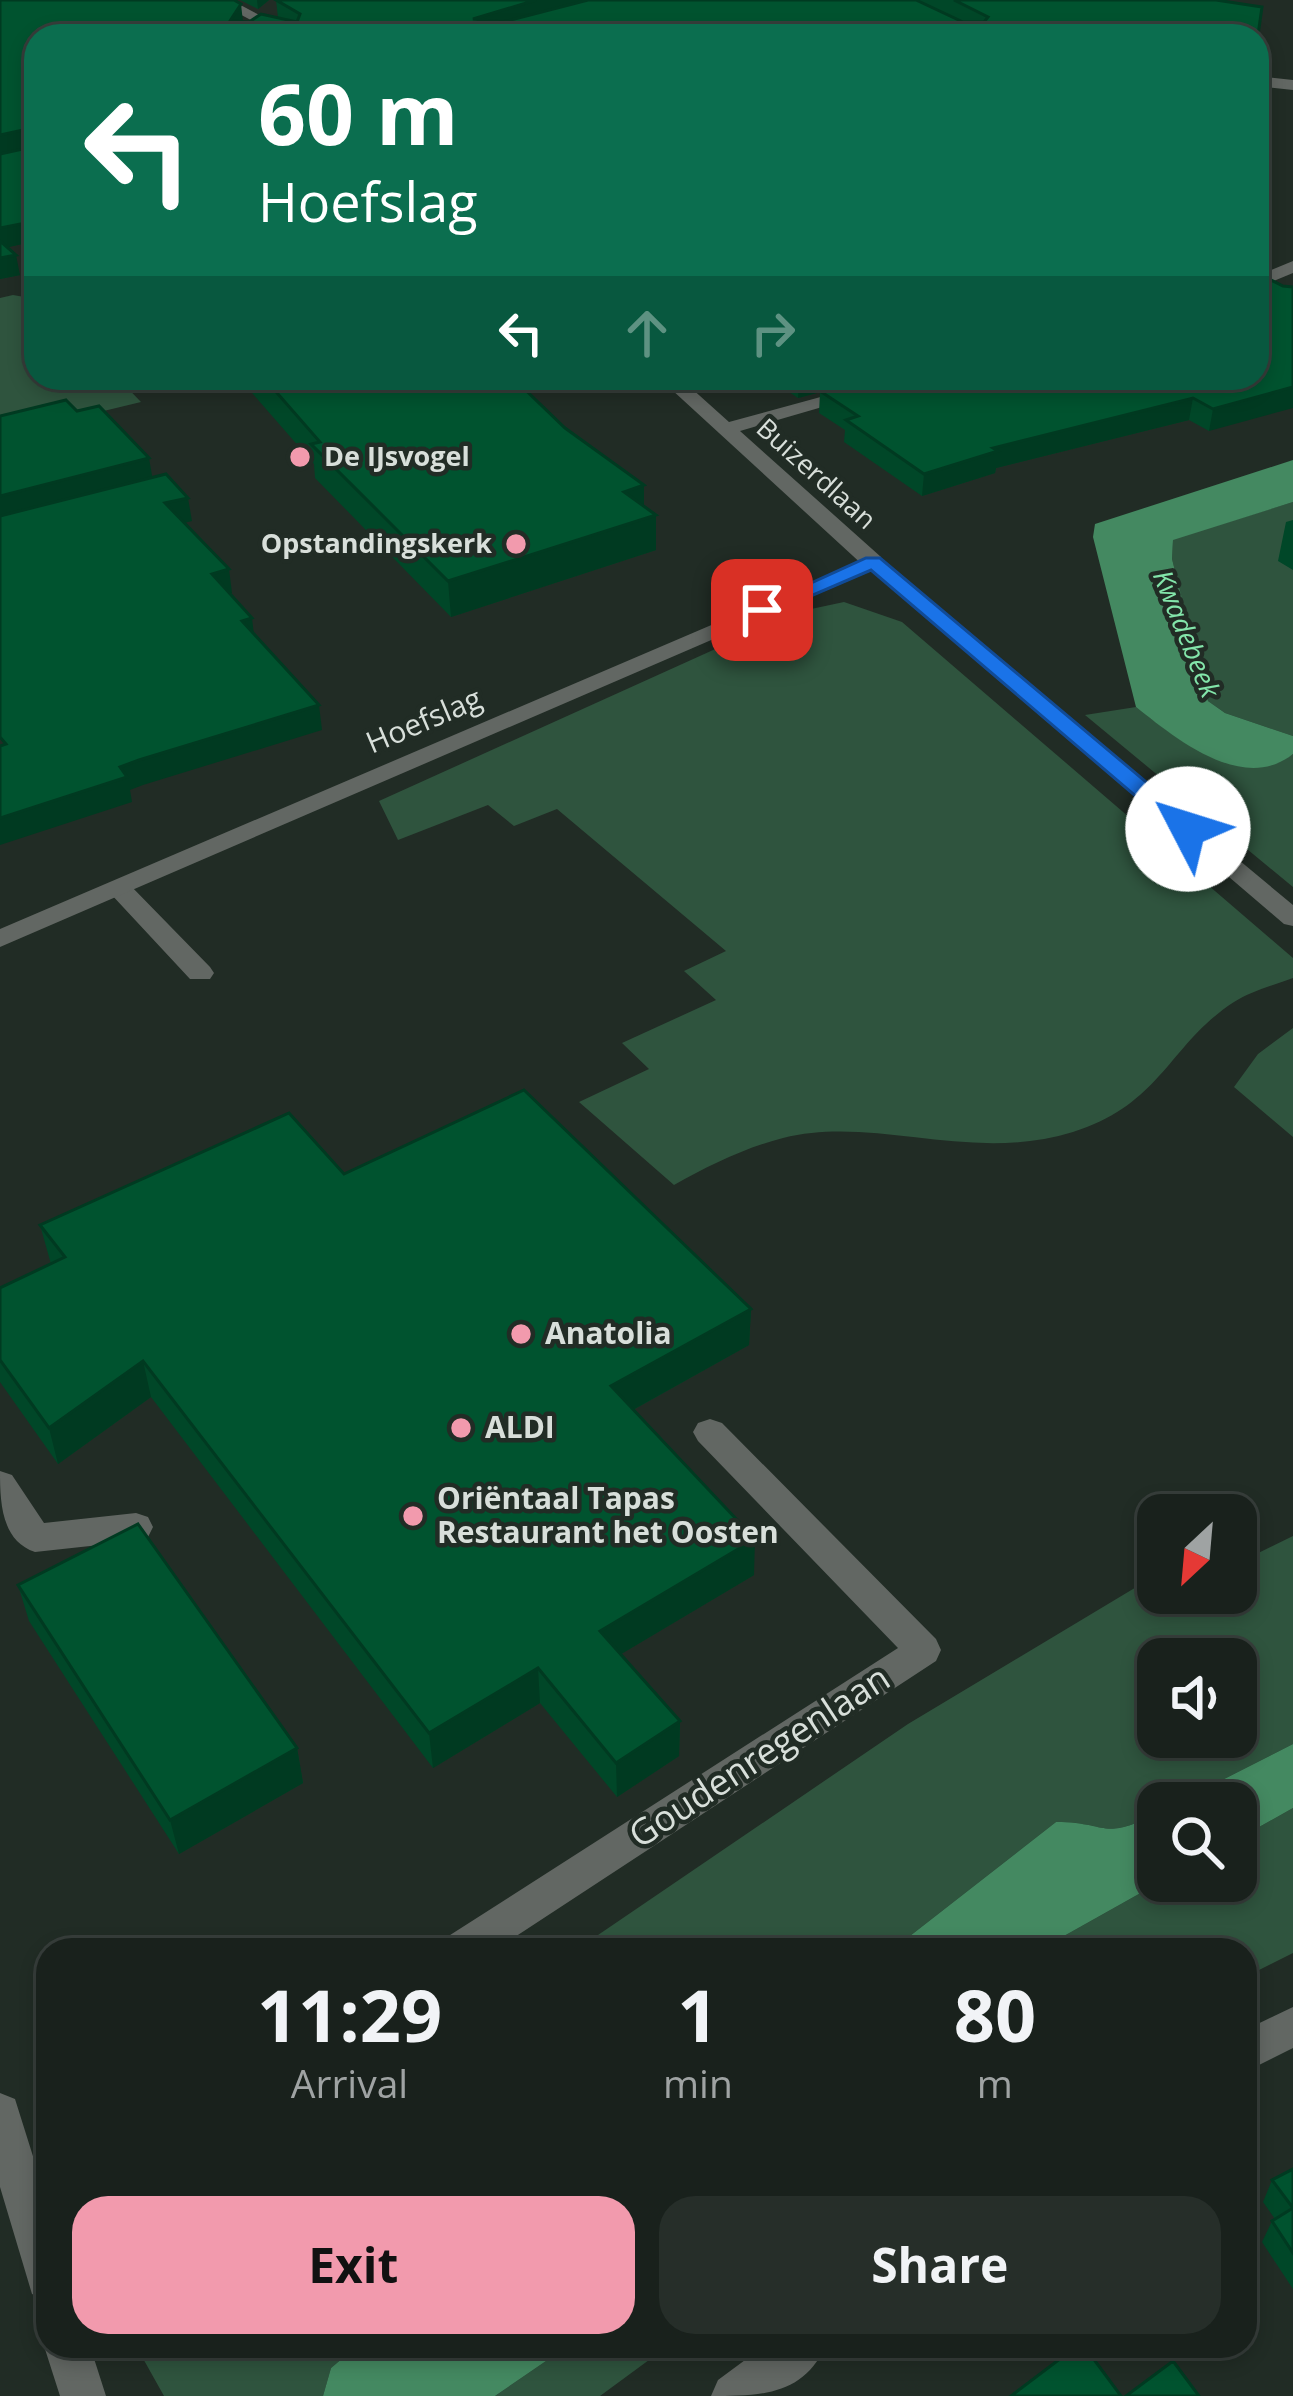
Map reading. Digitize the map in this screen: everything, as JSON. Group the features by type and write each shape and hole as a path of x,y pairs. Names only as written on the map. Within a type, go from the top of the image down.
{"street":[{"path":"220,0 269,14 279,24"},
{"path":"257,24 269,14"},
{"name":"Buizerdlaan","path":"682,390 873,562 1293,918"},
{"path":"725,429 868,390"},
{"name":"Hoefslag","path":"0,939 873,562"},
{"path":"119,888 200,973"},
{"name":"Goudenregenlaan","path":"479,1938 923,1650 710,1432"},
{"path":"0,1484 35,1538 136,1527"},
{"path":"1257,2046 1293,2026"},
{"path":"0,2113 36,2210"},
{"path":"734,2396 786,2358"}],"shaded area":[{"path":"24,297 24,390 130,390 141,402 0,436 0,298"},
{"path":"1293,502 1293,736 1225,713 1208,701 1172,559 1173,539"},
{"path":"844,602 902,622 1293,958 1293,978 1234,1002 1212,1018 1127,1106 1073,1132 997,1143 818,1132 754,1147 674,1185 579,1102 649,1069 622,1043 716,1000 684,971 726,951 557,809 514,826 488,805 398,840 379,801 797,612"},
{"path":"1136,707 1192,746 1222,758 1271,762 1293,754 1293,887 1085,715"},
{"path":"1293,1028 1293,1137 1234,1087 1258,1054"},
{"path":"1293,1536 1293,1744 1218,1782 1137,1782 1137,1822 1125,1827 1056,1822 907,1938 594,1938 908,1724 1137,1587 1137,1614 1257,1614 1257,1554"},
{"path":"1293,1808 1293,1953 1257,1971 1257,1938 1060,1938 1137,1895 1137,1902 1257,1902 1257,1828"},
{"path":"143,2358 343,2358 331,2368 323,2396 164,2396"},
{"path":"550,2358 652,2358 600,2396 495,2396"}],"water":[{"name":"Kwadebeek","path":"1293,460 1293,502 1173,540 1172,559 1208,701 1225,713 1293,736 1293,754 1273,765 1232,765 1190,746 1136,707 1093,537 1095,524"},
{"path":"1293,1744 1293,1808 1257,1828 1257,1782 1218,1782"},
{"path":"1056,1822 1125,1827 1137,1823 1137,1895 1060,1938 907,1938"},
{"path":"343,2358 550,2358 495,2396 323,2396 331,2368"}],"building":[{"path":"0,0 234,0 241,4 230,21 249,22 261,14 297,22 300,14 276,0 536,0 473,19 503,22 588,0 916,0 963,22 984,22 988,17 954,0 1216,0 1262,7 1260,24 24,24 24,130 0,135"},
{"path":"24,149 24,223 0,228 0,154"},
{"path":"0,241 16,255 0,258"},
{"path":"1269,279 1293,287 1293,387 1213,409 1193,398 993,448 998,451 924,474 846,420 858,416 820,391 1269,390"},
{"path":"274,390 525,390 565,428 644,485 624,492 656,515 448,581 311,444 320,442"},
{"path":"66,400 77,411 99,406 149,458 0,496 0,416"},
{"path":"166,474 188,498 165,503 229,569 212,574 252,618 242,621 319,705 139,760 120,767 127,777 0,818 0,746 6,744 0,737 0,516"},
{"path":"524,1090 751,1309 611,1386 755,1539 600,1631 680,1721 616,1763 538,1668 429,1733 143,1361 49,1428 0,1360 0,1288 65,1257 40,1225 289,1113 344,1174"},
{"path":"138,1524 297,1748 170,1820 18,1585"},
{"path":"1293,2169 1293,2208 1272,2180"},
{"path":"1293,2208 1293,2253 1272,2221"},
{"path":"1061,2358 1093,2358 1121,2396 1011,2396"},
{"path":"1173,2361 1199,2396 1126,2396"}],"place":[{"name":"De IJsvogel","path":"300,457"},
{"name":"Opstandingskerk","path":"516,544"},
{"name":"Anatolia","path":"521,1334"},
{"name":"ALDI","path":"461,1428"},
{"name":"Oriëntaal Tapas Restaurant het Oosten","path":"413,1516"}],"route":[{"path":"762,610 873,562 1188,829"}]}
